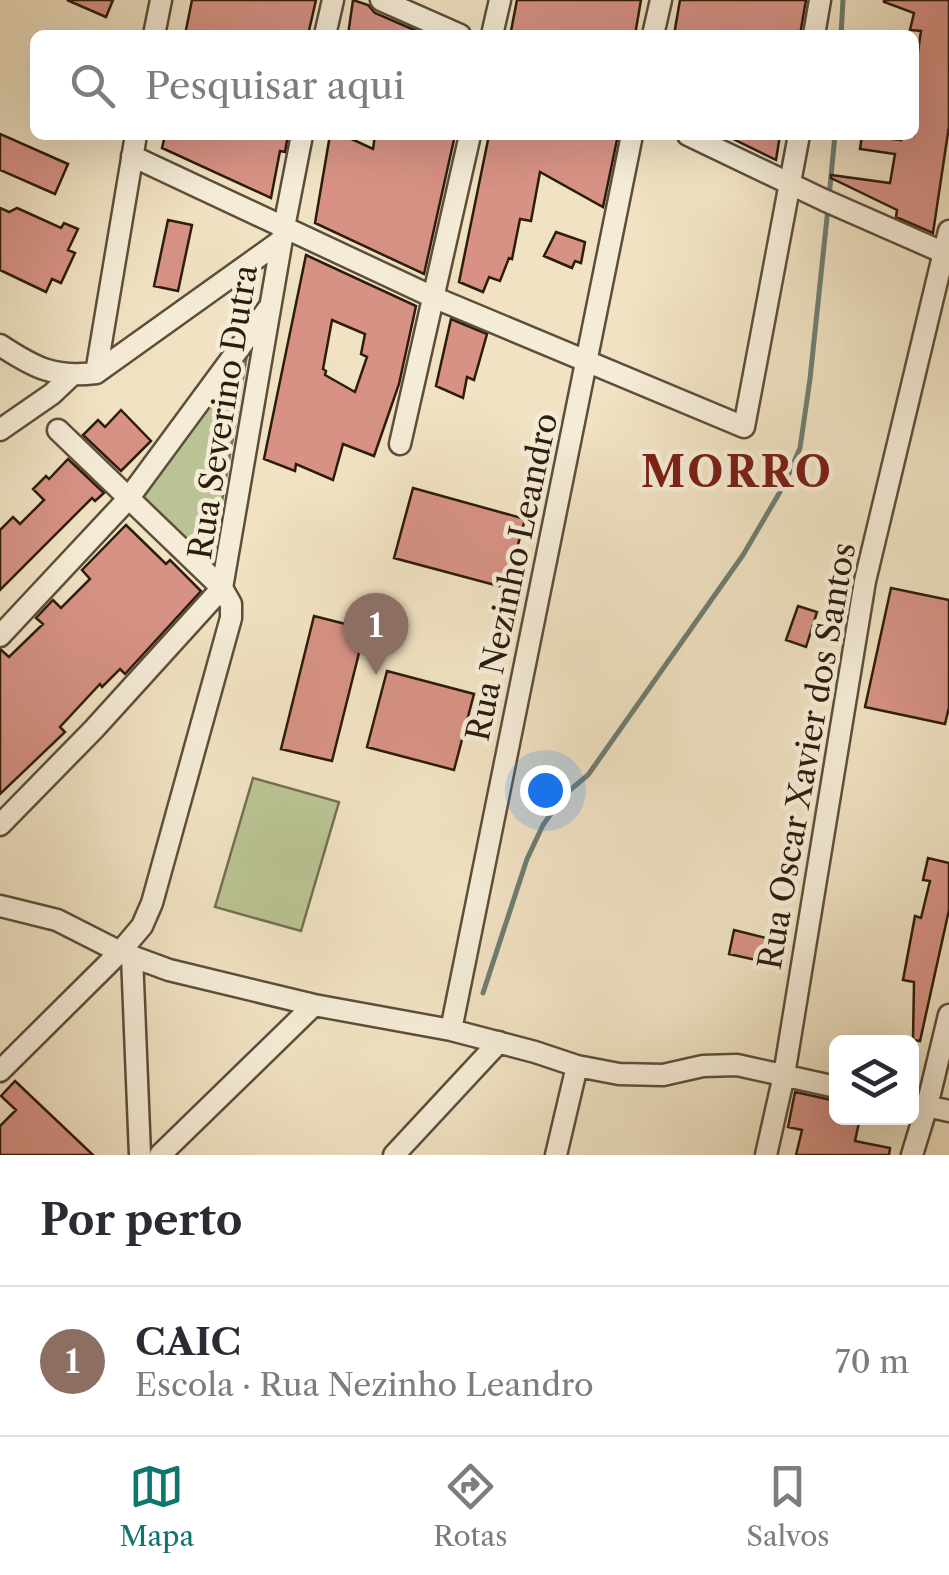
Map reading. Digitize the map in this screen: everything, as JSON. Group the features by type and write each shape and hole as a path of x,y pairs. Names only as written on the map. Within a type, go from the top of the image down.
{"street":[{"path":"155,30 161,0"},
{"path":"326,30 333,0"},
{"path":"382,0 449,30"},
{"path":"493,30 500,0"},
{"path":"654,30 661,0"},
{"path":"815,30 820,0"},
{"name":"Rua Severino Dutra","path":"126,954 152,903 232,618 222,588 301,140"},
{"path":"400,444 469,140"},
{"name":"Rua Nezinho Leandro","path":"451,1030 631,140"},
{"path":"699,140 947,254"},
{"path":"96,373 134,146 283,234 744,428 798,140"},
{"name":"Rua Oscar Xavier dos Santos","path":"766,1155 784,1075 864,582 947,254 949,231"},
{"path":"0,345 46,370 71,376 96,373 283,234"},
{"path":"0,636 128,498 272,304"},
{"path":"0,430 71,376"},
{"path":"0,825 222,588 58,430"},
{"path":"0,906 57,920 169,970 314,1005 451,1030 577,1066 618,1074 663,1075 703,1066 737,1065 829,1085"},
{"path":"0,1071 126,954"},
{"path":"126,954 140,1155"},
{"path":"160,1155 314,1005"},
{"path":"949,1015 919,1105 949,1111"},
{"path":"394,1155 499,1042"},
{"path":"556,1155 577,1066"},
{"path":"912,1155 916,1125"}],"green space":[{"path":"248,349 211,566 137,498"},
{"path":"253,778 339,802 301,931 215,907"}],"building":[{"path":"67,0 113,0 106,17"},
{"path":"192,0 316,0 309,30 186,30"},
{"path":"353,0 414,30 349,30"},
{"path":"517,0 641,0 636,30 511,30"},
{"path":"680,0 806,0 801,30 675,30"},
{"path":"949,0 949,126 933,233 896,217 897,210 831,178 890,183 895,154 860,149 861,140 919,140 921,31 910,30 914,13 884,2"},
{"path":"0,134 68,164 55,194 0,170"},
{"path":"164,140 287,140 285,152 280,151 271,198 162,148"},
{"path":"329,140 354,140 373,149 374,140 454,140 424,274 315,223"},
{"path":"488,140 617,140 603,207 540,172 531,221 520,219 512,259 509,258 500,281 489,277 483,292 459,282"},
{"path":"735,140 779,140 776,160"},
{"path":"0,208 9,212 17,208 61,228 64,223 78,229 68,250 75,253 61,283 52,279 46,292 0,270"},
{"path":"168,220 192,225 178,291 154,286"},
{"path":"556,232 585,242 581,263 575,261 572,268 544,256"},
{"path":"306,255 416,306 399,384 374,456 343,444 333,480 296,464 295,471 264,459","holes":["332,320 365,334 361,354 367,357 355,392 325,375 323,369"]},
{"path":"451,319 487,334 474,380 467,377 463,398 436,386"},
{"path":"121,410 151,441 121,471 83,435 98,420 105,427"},
{"path":"68,459 104,493 95,501 92,498 0,590 0,530 13,517 20,524 44,500 33,489"},
{"path":"413,488 525,519 506,588 394,558"},
{"path":"126,525 201,591 125,674 120,669 102,687 100,684 60,727 65,732 0,794 0,649 9,657 43,624 36,618 53,600 61,608 90,579 82,570"},
{"path":"891,588 949,600 949,707 945,724 865,707"},
{"path":"798,606 817,612 806,647 786,640"},
{"path":"314,616 365,629 332,761 281,749"},
{"path":"387,671 474,694 454,770 367,747"},
{"path":"928,858 949,863 949,910 920,1041 919,1035 913,1035 914,982 903,980 915,916 921,918 930,881 923,880"},
{"path":"734,930 770,939 765,962 729,954"},
{"path":"15,1081 93,1155 0,1155 0,1126 16,1110 1,1096"},
{"path":"795,1092 829,1099 829,1125 858,1125 855,1141 890,1148 889,1155 796,1155 802,1130 788,1127"}],"waterway":[{"path":"841,30 843,0"},
{"path":"829,197 835,140"},
{"path":"483,993 527,859 543,825 564,795 588,775 743,555 784,485 800,448 828,208"}],"place":[{"name":"CAIC","path":"376,675"}],"district":[{"name":"MORRO","path":"737,472"}]}
